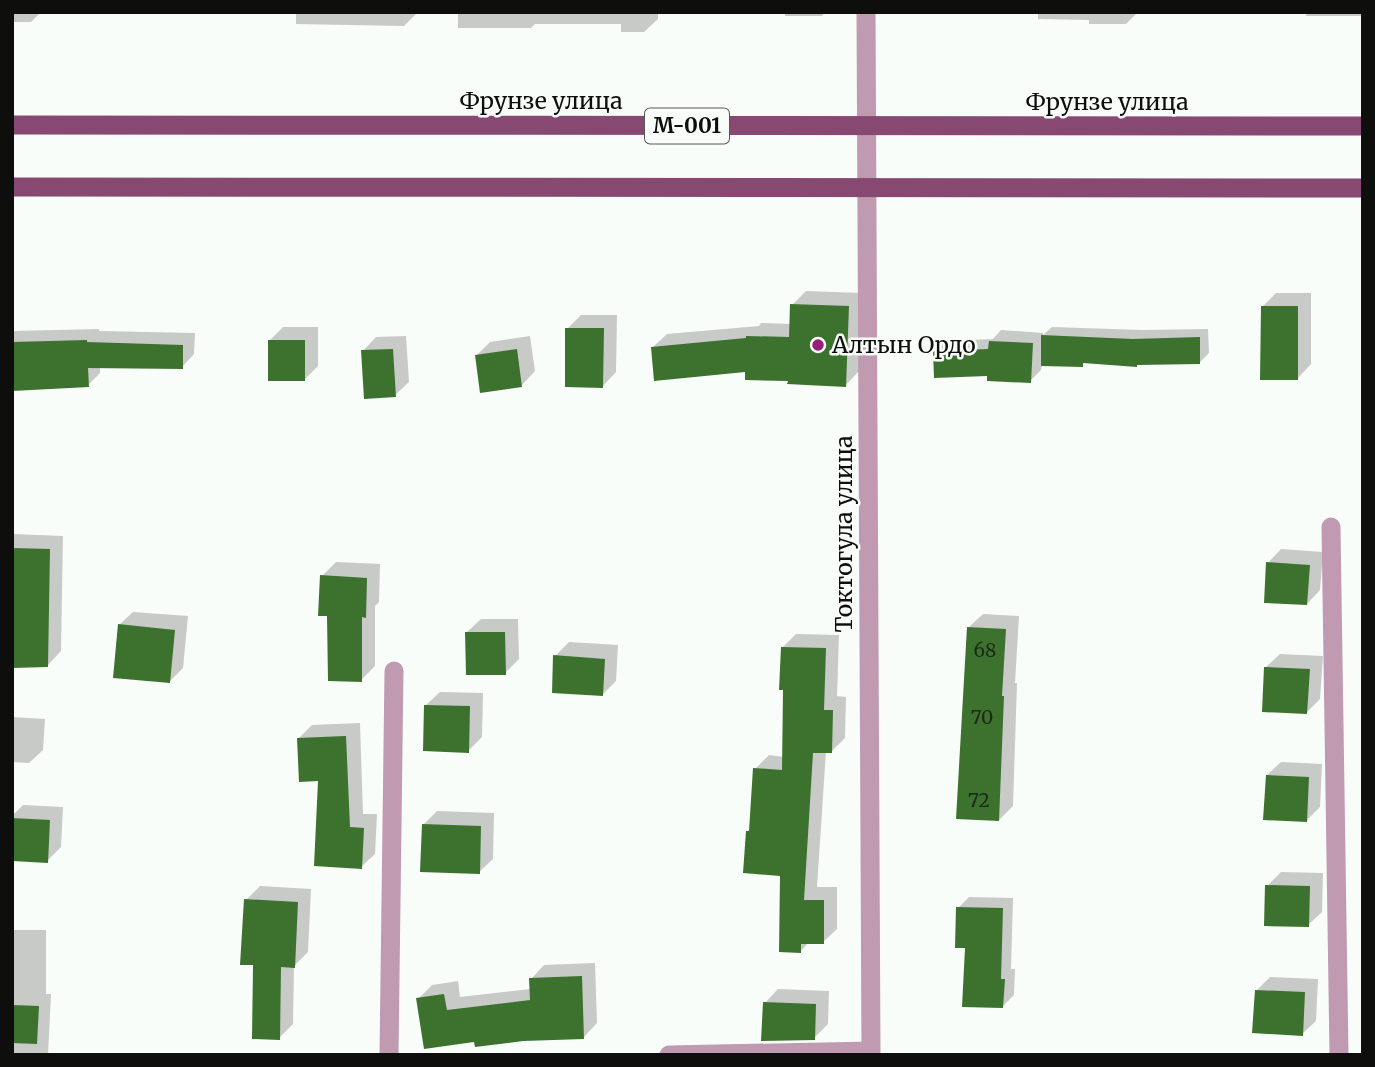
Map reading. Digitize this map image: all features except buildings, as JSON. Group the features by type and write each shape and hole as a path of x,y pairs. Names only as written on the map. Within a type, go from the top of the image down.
{"main road":[{"name":"Фрунзе улица","path":"12,125 1363,126"},
{"path":"12,187 1363,188"}],"street":[{"name":"Токтогула улица","path":"866,12 871,1053"},
{"path":"1331,527 1339,1055"},
{"path":"389,1055 394,671"},
{"path":"669,1055 871,1053"}],"place":[{"name":"Алтын Ордо","path":"818,345"}]}
